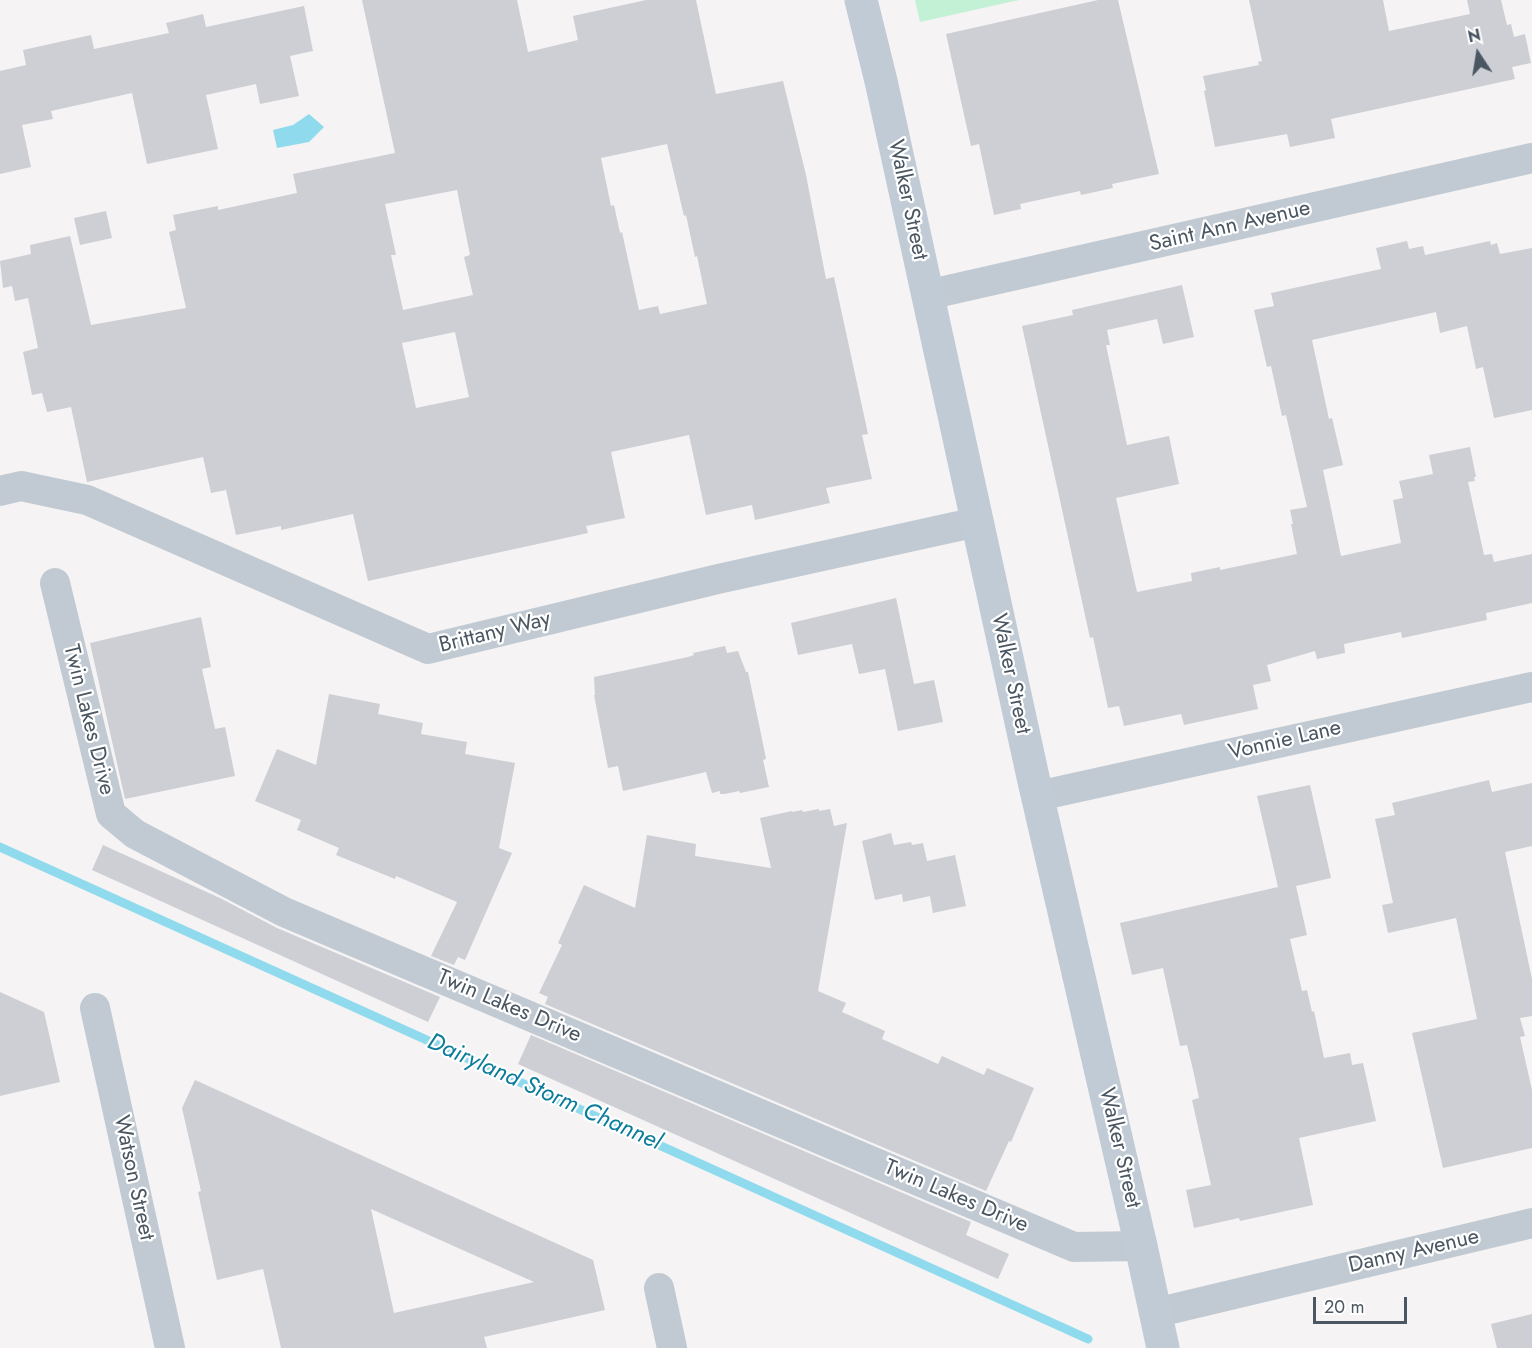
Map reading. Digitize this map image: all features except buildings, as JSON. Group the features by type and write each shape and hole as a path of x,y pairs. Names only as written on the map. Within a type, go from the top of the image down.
{"main road":[{"name":"Walker Street","path":"861,0 881,81 977,522 1163,1348"}],"street":[{"name":"Saint Ann Avenue","path":"927,295 1532,158"},
{"name":"Brittany Way","path":"0,491 21,486 87,500 428,649 718,579 977,522"},
{"name":"Twin Lakes Drive","path":"55,583 111,814 135,834 284,912 1074,1247 1141,1246"},
{"name":"Vonnie Lane","path":"1038,796 1532,687"},
{"name":"Watson Street","path":"95,1008 168,1348"},
{"name":"Danny Avenue","path":"1155,1313 1532,1223"},
{"path":"658,1288 672,1348"}],"green space":[{"path":"915,0 1019,0 920,22"}],"water":[{"path":"309,114 324,127 309,142 277,148 273,130 293,125"}],"waterway":[{"name":"Dairyland Storm Channel","path":"0,847 1088,1339"}]}
